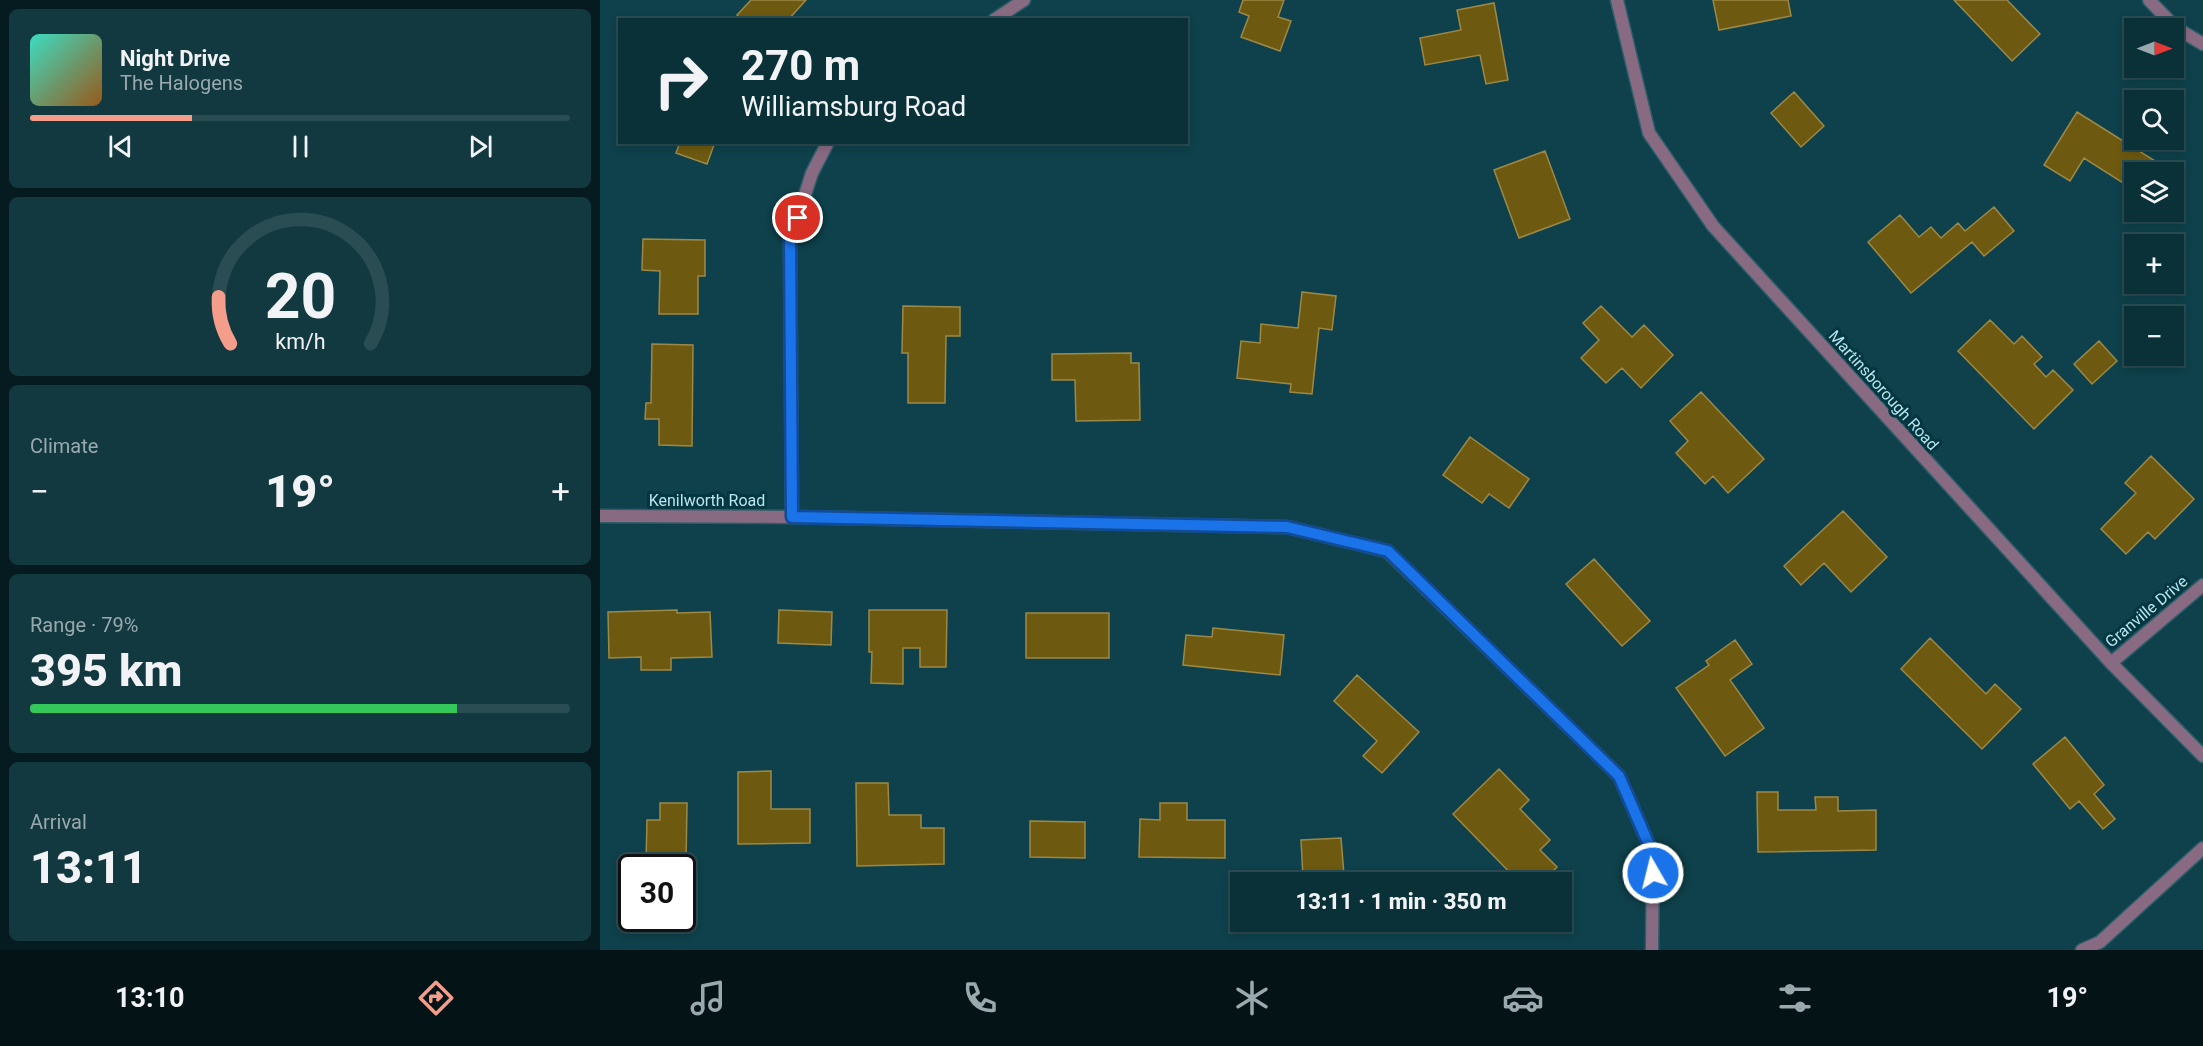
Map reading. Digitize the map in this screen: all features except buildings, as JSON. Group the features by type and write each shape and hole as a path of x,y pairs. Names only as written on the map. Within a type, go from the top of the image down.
{"street":[{"path":"997,18 1024,0"},
{"name":"Martinsborough Road","path":"1617,0 1649,133 1713,226 2111,663 2203,756"},
{"path":"2149,0 2176,28 2203,44"},
{"path":"792,517 790,241 812,173 827,144"},
{"name":"Kenilworth Road","path":"600,516 792,517 1287,527 1388,551 1619,776 1653,854 1652,950"},
{"name":"Granville Drive","path":"2111,663 2203,585"},
{"path":"2082,950 2100,942 2203,848"}],"route":[{"path":"798,218 790,241 792,517 1287,527 1388,551 1619,776 1653,854 1653,873"}]}
